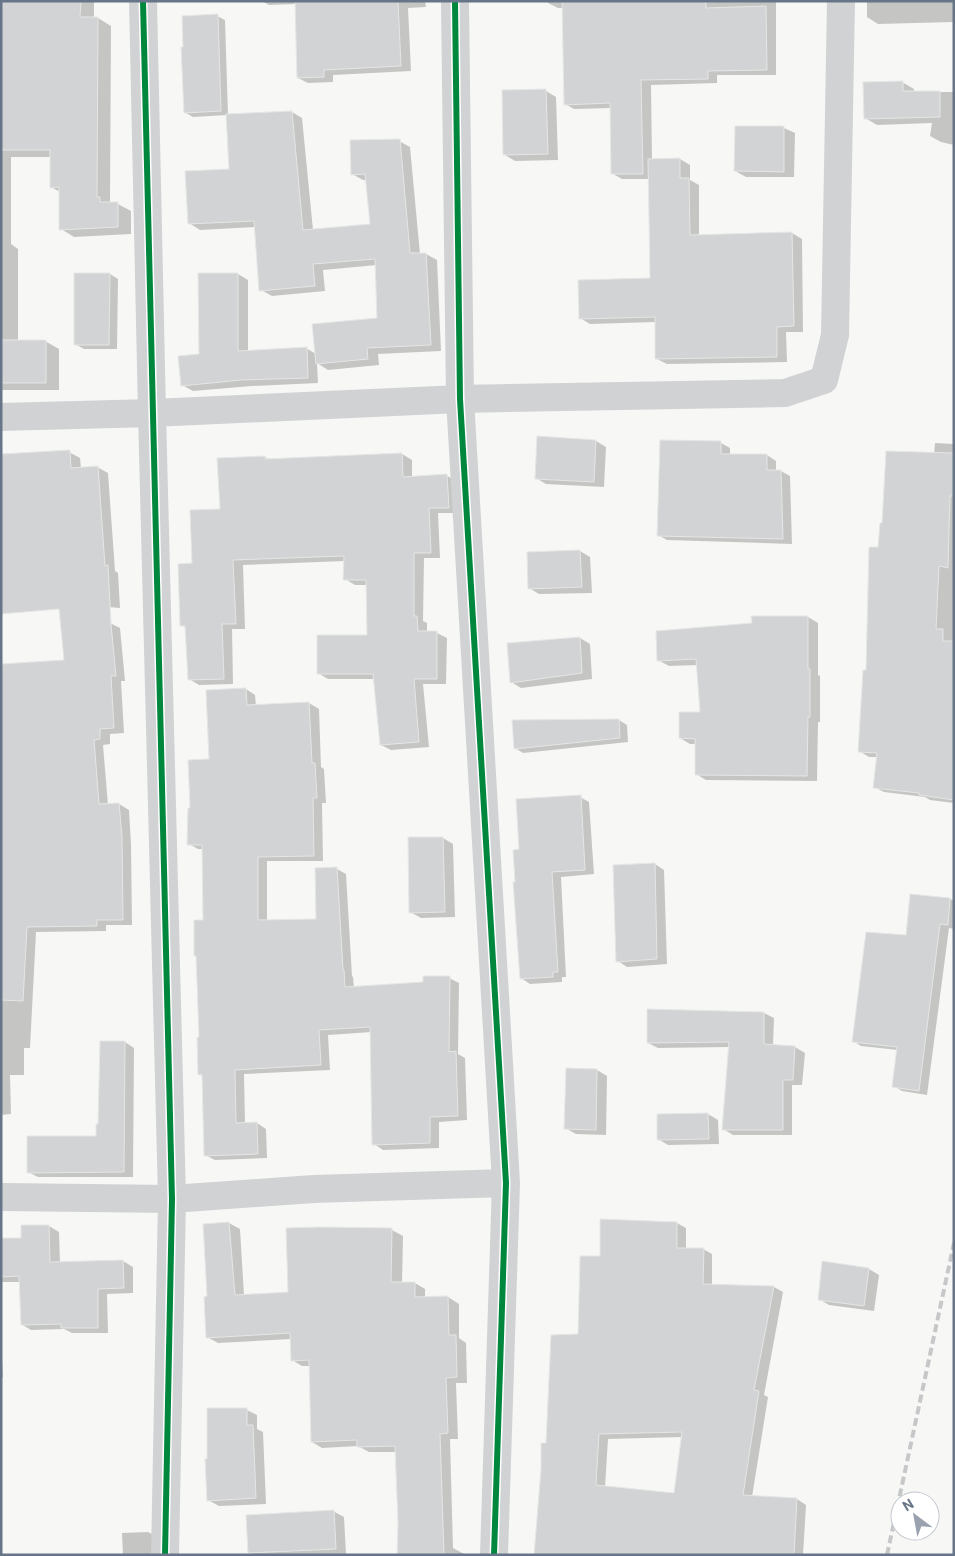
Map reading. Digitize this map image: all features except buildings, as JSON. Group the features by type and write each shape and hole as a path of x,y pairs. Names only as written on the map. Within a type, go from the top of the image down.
{"street":[{"path":"143,1 172,1199 165,1555"},
{"path":"455,1 460,399 506,1183 494,1555"},
{"path":"1,417 152,413 460,399 784,393 824,380 835,335 841,1"},
{"path":"1,1196 172,1199 314,1189 506,1183"}],"railway":[{"path":"887,1555 954,1243"}],"cycle path":[{"path":"143,1 172,1199 165,1555"},
{"path":"455,1 460,399 506,1183 494,1555"}]}
